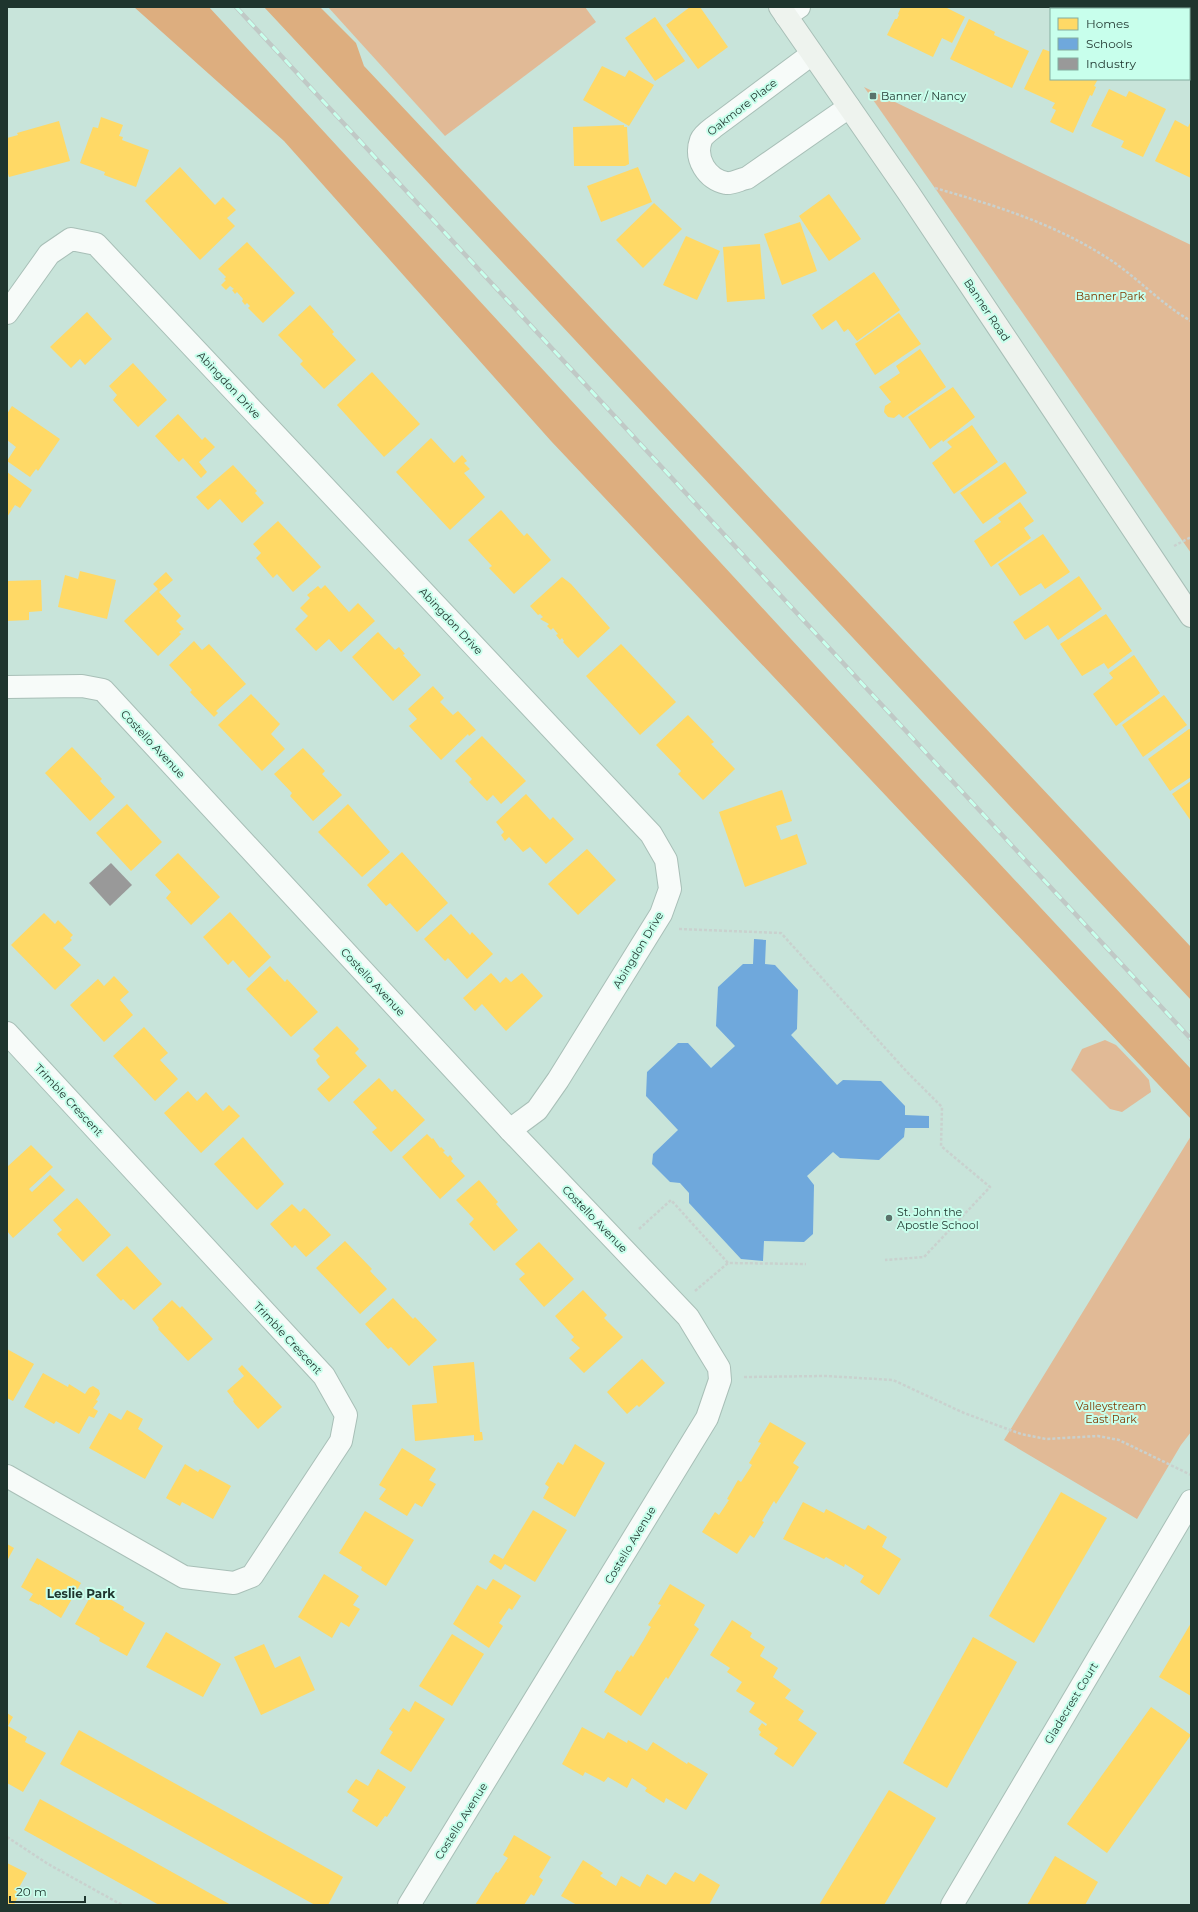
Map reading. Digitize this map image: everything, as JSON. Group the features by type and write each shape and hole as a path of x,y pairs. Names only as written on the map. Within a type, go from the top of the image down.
{"street":[{"name":"Banner Road","path":"789,10 812,54 908,192 1191,616"},
{"name":"Oakmore Place","path":"812,54 714,126 701,139 700,150 703,167 713,178 727,183 747,178 849,107"},
{"name":"Abingdon Drive","path":"7,313 49,254 70,239 96,244 651,834 666,860 670,889 661,914 558,1080 537,1110 510,1130"},
{"name":"Costello Avenue","path":"7,687 82,686 103,690 510,1130 688,1317 719,1368 720,1380 707,1418 409,1905"},
{"name":"Trimble Crescent","path":"7,1033 324,1376 346,1415 341,1441 252,1576 234,1583 184,1577 7,1476"},
{"name":"Gladecrest Court","path":"952,1905 1191,1501"}],"path":[{"path":"908,192 928,186 994,205 1066,234 1110,260 1174,311 1191,321"},
{"path":"676,929 782,933 906,1072 942,1107 942,1146 990,1187 924,1257 885,1260"},
{"path":"639,1229 671,1200 728,1263"},
{"path":"695,1291 728,1263 806,1264"},
{"path":"720,1380 753,1376 797,1376 893,1380 964,1413 1021,1434 1046,1439 1098,1436 1119,1440 1191,1475"},
{"path":"7,1837 48,1864 122,1905"}],"green space":[{"path":"328,7 585,7 596,22 445,136"},
{"name":"Banner Park","path":"864,87 1191,245 1191,553"},
{"path":"1105,1040 1116,1045 1149,1080 1151,1092 1122,1112 1110,1109 1071,1070 1082,1049"},
{"name":"Valleystream East Park","path":"1191,1136 1191,1432 1181,1445 1137,1519 1004,1440"}],"shaded area":[{"path":"134,7 209,7 848,701 1191,1069 1191,1119 551,441 284,141"},
{"path":"264,7 320,7 356,43 364,66 1191,947 1191,1000"}],"building: Homes":[{"path":"690,7 700,7 728,47 698,69 666,25"},
{"path":"901,7 945,7 965,17 952,43 942,38 933,57 887,35 895,19 897,19 899,15 898,14"},
{"path":"655,17 685,61 655,81 625,38"},
{"path":"969,19 995,32 994,35 1029,51 1012,88 950,59"},
{"path":"1043,49 1050,52 1050,80 1097,80 1094,86 1096,87 1092,96 1090,95 1073,133 1050,122 1056,110 1052,108 1055,103 1024,89"},
{"path":"602,66 625,77 629,70 654,85 629,126 583,100"},
{"path":"1109,89 1126,97 1129,91 1166,109 1143,157 1121,147 1124,141 1091,126"},
{"path":"101,117 123,125 119,136 123,137 122,140 149,150 136,187 104,175 105,172 80,163 93,127 98,128"},
{"path":"1175,120 1188,127 1191,121 1191,178 1155,161"},
{"path":"59,121 70,161 9,177 7,170 7,138 18,135 17,133"},
{"path":"624,125 624,127 627,127 629,164 625,166 574,166 573,127"},
{"path":"180,167 215,205 223,197 236,210 227,218 235,226 200,260 145,201"},
{"path":"638,167 652,202 601,222 587,186"},
{"path":"829,194 861,239 829,261 799,216"},
{"path":"654,203 682,229 643,268 616,240"},
{"path":"800,222 817,271 782,285 764,234"},
{"path":"686,236 720,251 697,300 663,285"},
{"path":"247,242 295,293 263,323 248,308 250,306 247,303 245,305 242,301 243,299 237,292 235,294 232,290 234,289 230,286 226,290 221,285 226,280 224,279 226,277 218,269"},
{"path":"760,244 765,299 727,302 723,247"},
{"path":"874,272 900,310 857,341 848,329 844,332 836,320 822,330 812,315"},
{"path":"310,305 334,332 332,334 356,360 324,389 300,364 303,361 278,335"},
{"path":"87,312 112,339 85,365 80,359 71,368 50,347"},
{"path":"899,313 921,344 875,375 855,344"},
{"path":"920,349 946,387 903,418 899,414 894,418 888,417 884,412 885,406 891,402 879,387 900,373 896,366"},
{"path":"133,363 167,400 138,427 113,400 117,395 109,386"},
{"path":"372,372 420,424 384,457 337,405"},
{"path":"953,387 975,417 943,442 942,440 930,449 908,417"},
{"path":"12,406 60,439 38,471 36,469 30,477 7,461 16,447 7,440 7,414"},
{"path":"178,414 202,440 205,437 215,447 199,462 207,472 201,478 183,458 179,462 155,436"},
{"path":"972,425 998,462 954,494 932,463 952,447 947,442"},
{"path":"431,438 454,463 462,455 467,461 464,463 470,469 464,473 485,497 450,530 396,472"},
{"path":"1005,462 1027,493 983,524 960,493"},
{"path":"233,465 257,491 255,493 264,503 242,523 220,499 208,510 196,497"},
{"path":"7,472 32,490 20,508 15,505 7,517"},
{"path":"1020,502 1034,521 1024,528 1031,538 991,567 974,541 1001,522 998,518"},
{"path":"501,510 524,536 527,533 551,560 514,594 489,568 492,566 468,540"},
{"path":"278,521 321,567 293,592 277,574 273,578 256,558 261,553 253,544"},
{"path":"1043,534 1070,572 1045,589 1041,583 1020,596 998,564"},
{"path":"80,571 116,580 107,619 58,607 65,575 78,579"},
{"path":"166,572 173,580 159,592 181,616 176,621 184,629 179,632 181,634 158,656 124,621 158,589 153,584"},
{"path":"1079,576 1102,609 1058,640 1048,625 1025,640 1013,622"},
{"path":"562,577 571,584 610,628 578,658 563,642 564,641 562,638 560,640 556,635 558,634 553,628 551,630 547,626 549,624 540,619 543,617 540,614 538,615 530,606"},
{"path":"41,580 42,611 29,612 29,620 7,621 7,581"},
{"path":"325,585 349,612 358,603 375,621 341,652 329,639 316,651 295,629 308,616 300,608 310,598 307,595 318,586 321,589"},
{"path":"1106,614 1132,651 1108,669 1104,663 1082,676 1060,644"},
{"path":"378,632 395,650 399,647 405,654 403,655 421,675 393,701 352,657"},
{"path":"194,641 202,650 209,644 246,684 216,711 218,713 214,717 190,692 192,690 169,665"},
{"path":"621,644 676,702 640,735 586,676"},
{"path":"1134,655 1160,693 1116,726 1093,694 1113,678 1109,673"},
{"path":"433,686 444,698 440,702 453,715 458,711 476,730 469,736 468,734 441,760 409,726 417,719 408,709"},
{"path":"251,694 280,724 271,734 285,749 262,771 218,725"},
{"path":"1164,695 1187,725 1143,757 1122,725"},
{"path":"688,715 714,742 711,744 735,769 703,800 678,774 681,771 656,745"},
{"path":"1191,729 1191,777 1170,791 1148,759"},
{"path":"482,736 526,781 501,804 493,795 487,801 469,782 472,779 455,761"},
{"path":"72,747 102,779 100,781 115,797 90,821 45,773"},
{"path":"303,748 325,771 322,774 342,795 313,821 290,796 292,793 274,774"},
{"path":"1191,781 1191,821 1172,794"},
{"path":"782,790 792,821 776,826 781,840 797,834 807,864 745,887 719,812"},
{"path":"526,794 550,820 553,817 574,839 546,864 530,847 523,852 509,837 505,841 501,835 504,832 496,822"},
{"path":"127,804 162,842 131,871 96,833"},
{"path":"348,804 390,852 362,877 318,832"},
{"path":"587,849 616,880 578,915 548,884"},
{"path":"402,852 448,903 417,932 390,903 386,906 367,885"},
{"path":"178,853 220,897 191,925 166,898 171,892 155,875"},
{"path":"230,912 271,957 249,978 233,960 228,965 203,937"},
{"path":"44,913 55,924 58,920 73,935 70,938 72,940 63,948 81,965 55,990 11,945"},
{"path":"451,914 470,935 472,932 493,954 467,979 448,958 445,961 424,939"},
{"path":"270,966 285,982 287,979 318,1012 291,1037 246,989"},
{"path":"491,973 500,983 506,977 511,982 522,973 543,996 506,1031 482,1004 475,1011 463,998"},
{"path":"114,976 129,992 120,1000 133,1015 104,1042 70,1005 98,979 104,986"},
{"path":"337,1026 359,1049 355,1053 367,1066 329,1102 317,1089 330,1077 318,1064 316,1060 320,1056 313,1049"},
{"path":"144,1027 168,1053 160,1060 178,1079 155,1101 113,1056"},
{"path":"379,1078 392,1092 395,1089 425,1120 391,1152 372,1132 377,1128 353,1102"},
{"path":"188,1091 197,1101 206,1092 223,1111 229,1105 240,1116 201,1153 164,1113"},
{"path":"427,1134 432,1139 433,1138 440,1148 441,1147 445,1151 443,1152 448,1157 450,1155 453,1159 451,1161 465,1176 440,1199 402,1157"},
{"path":"243,1137 284,1184 257,1210 214,1164"},
{"path":"31,1145 53,1167 29,1189 32,1192 50,1175 65,1190 13,1238 7,1231 7,1167"},
{"path":"479,1180 498,1202 496,1204 518,1230 494,1251 469,1224 474,1219 456,1200"},
{"path":"77,1198 111,1235 83,1262 57,1234 62,1230 53,1220"},
{"path":"292,1204 300,1212 304,1208 307,1210 331,1235 306,1257 295,1245 292,1248 270,1224"},
{"path":"345,1241 372,1269 370,1271 387,1289 360,1314 316,1268"},
{"path":"539,1242 574,1279 544,1307 519,1279 525,1274 515,1264"},
{"path":"127,1246 162,1284 134,1310 123,1299 121,1301 96,1275"},
{"path":"583,1290 607,1315 604,1318 623,1337 584,1373 569,1358 580,1348 571,1340 574,1337 555,1316"},
{"path":"393,1298 413,1319 415,1317 437,1340 409,1366 391,1347 388,1349 365,1324"},
{"path":"172,1300 180,1308 182,1306 213,1339 188,1361 158,1329 159,1328 152,1319"},
{"path":"7,1349 34,1364 13,1401 7,1398"},
{"path":"642,1359 665,1383 639,1407 637,1405 627,1414 607,1392"},
{"path":"474,1362 480,1432 482,1432 483,1440 474,1441 474,1435 415,1441 412,1405 437,1403 433,1366"},
{"path":"242,1365 282,1407 258,1429 235,1404 233,1401 234,1400 227,1391 244,1376 238,1369"},
{"path":"43,1373 68,1387 69,1384 85,1394 89,1388 93,1386 99,1390 100,1394 96,1400 98,1401 93,1408 98,1411 94,1418 89,1416 79,1434 56,1421 54,1424 24,1407"},
{"path":"127,1410 143,1419 138,1429 163,1446 145,1479 89,1448 109,1413 121,1420"},
{"path":"770,1422 806,1443 793,1463 799,1467 787,1487 776,1504 774,1501 754,1538 750,1535 737,1554 702,1532 715,1512 719,1515 729,1500 727,1499 738,1480 741,1482 752,1465 749,1463 761,1443 758,1442"},
{"path":"575,1444 605,1463 575,1517 543,1498 549,1487 545,1484 558,1462 563,1465"},
{"path":"402,1448 436,1469 429,1480 436,1484 422,1507 415,1503 407,1516 379,1499 386,1489 379,1485"},
{"path":"185,1464 198,1472 200,1469 231,1486 213,1519 182,1502 180,1506 166,1498"},
{"path":"1061,1492 1107,1518 1034,1643 989,1616"},
{"path":"803,1502 824,1513 826,1509 865,1530 868,1525 887,1537 882,1547 901,1559 879,1595 860,1582 864,1576 845,1564 844,1567 826,1557 824,1559 783,1539"},
{"path":"533,1510 567,1530 535,1582 505,1564 501,1570 489,1562 494,1554 503,1559"},
{"path":"365,1511 414,1540 386,1586 361,1570 362,1567 339,1553"},
{"path":"7,1544 14,1548 7,1561"},
{"path":"37,1558 81,1583 61,1618 39,1604 29,1600 33,1594 21,1587"},
{"path":"324,1574 359,1596 353,1605 360,1609 349,1627 341,1622 332,1638 298,1617"},
{"path":"493,1579 521,1596 512,1610 509,1608 499,1623 503,1626 489,1648 453,1624 477,1585 486,1590"},
{"path":"670,1584 705,1605 694,1625 699,1629 668,1679 666,1677 641,1716 604,1692 617,1670 620,1672 631,1655 633,1657 643,1641 651,1627 648,1625 661,1605 658,1604"},
{"path":"94,1590 124,1607 123,1610 145,1623 127,1656 99,1641 100,1638 75,1624"},
{"path":"732,1620 752,1633 750,1637 765,1647 760,1656 778,1668 773,1677 791,1690 785,1698 804,1711 798,1720 817,1733 793,1767 774,1754 778,1748 759,1735 761,1732 758,1729 762,1723 766,1726 767,1724 749,1712 755,1703 736,1691 742,1682 727,1672 730,1668 710,1655"},
{"path":"1191,1623 1191,1696 1159,1677"},
{"path":"166,1632 221,1664 203,1697 146,1667"},
{"path":"452,1634 484,1654 452,1706 419,1686"},
{"path":"973,1637 1017,1662 947,1788 903,1763"},
{"path":"264,1644 275,1668 300,1656 315,1690 261,1715 234,1657"},
{"path":"415,1701 445,1719 411,1772 380,1753 393,1732 389,1729 403,1708 409,1712"},
{"path":"1151,1707 1191,1735 1107,1853 1067,1824"},
{"path":"7,1713 13,1717 8,1726 27,1737 25,1742 46,1753 23,1792 7,1783"},
{"path":"582,1727 604,1739 608,1732 627,1743 628,1740 647,1751 653,1742 687,1764 688,1762 708,1774 686,1810 666,1798 664,1803 645,1791 647,1788 632,1778 627,1788 608,1777 604,1782 585,1772 583,1776 562,1764"},
{"path":"79,1730 343,1877 328,1905 315,1905 60,1764"},
{"path":"378,1769 406,1787 387,1817 385,1816 377,1827 352,1811 359,1800 347,1792 356,1779 368,1786"},
{"path":"889,1790 936,1818 884,1905 819,1905"},
{"path":"40,1799 231,1905 159,1905 24,1830"},
{"path":"514,1835 551,1857 539,1877 543,1880 534,1896 531,1894 524,1905 475,1905 496,1872 498,1873 508,1858 503,1855"},
{"path":"1055,1856 1098,1882 1085,1905 1027,1905"},
{"path":"583,1860 603,1873 600,1876 616,1886 621,1876 640,1887 647,1874 666,1885 675,1872 694,1882 700,1873 720,1885 709,1905 577,1905 561,1896"},
{"path":"7,1863 27,1873 15,1895 18,1896 14,1905 7,1905"}],"building: Schools":[{"path":"754,939 766,940 765,964 775,965 798,990 797,1029 791,1035 837,1085 843,1080 881,1081 905,1106 905,1115 929,1116 929,1128 905,1128 904,1137 879,1160 840,1158 833,1152 807,1176 814,1185 813,1234 804,1242 764,1241 763,1261 741,1259 689,1203 689,1193 680,1183 670,1182 652,1164 653,1154 678,1130 646,1096 647,1072 678,1043 688,1043 711,1068 735,1046 716,1026 718,987 743,964 753,964"}],"building: Industry":[{"path":"111,863 132,885 110,906 89,883"}],"railway":[{"path":"236,7 1191,1039"}],"place":[{"name":"Banner / Nancy","path":"873,96"},
{"name":"St. John the Apostle School","path":"889,1218"}],"district":[{"name":"Leslie Park","path":"81,1593"}]}
